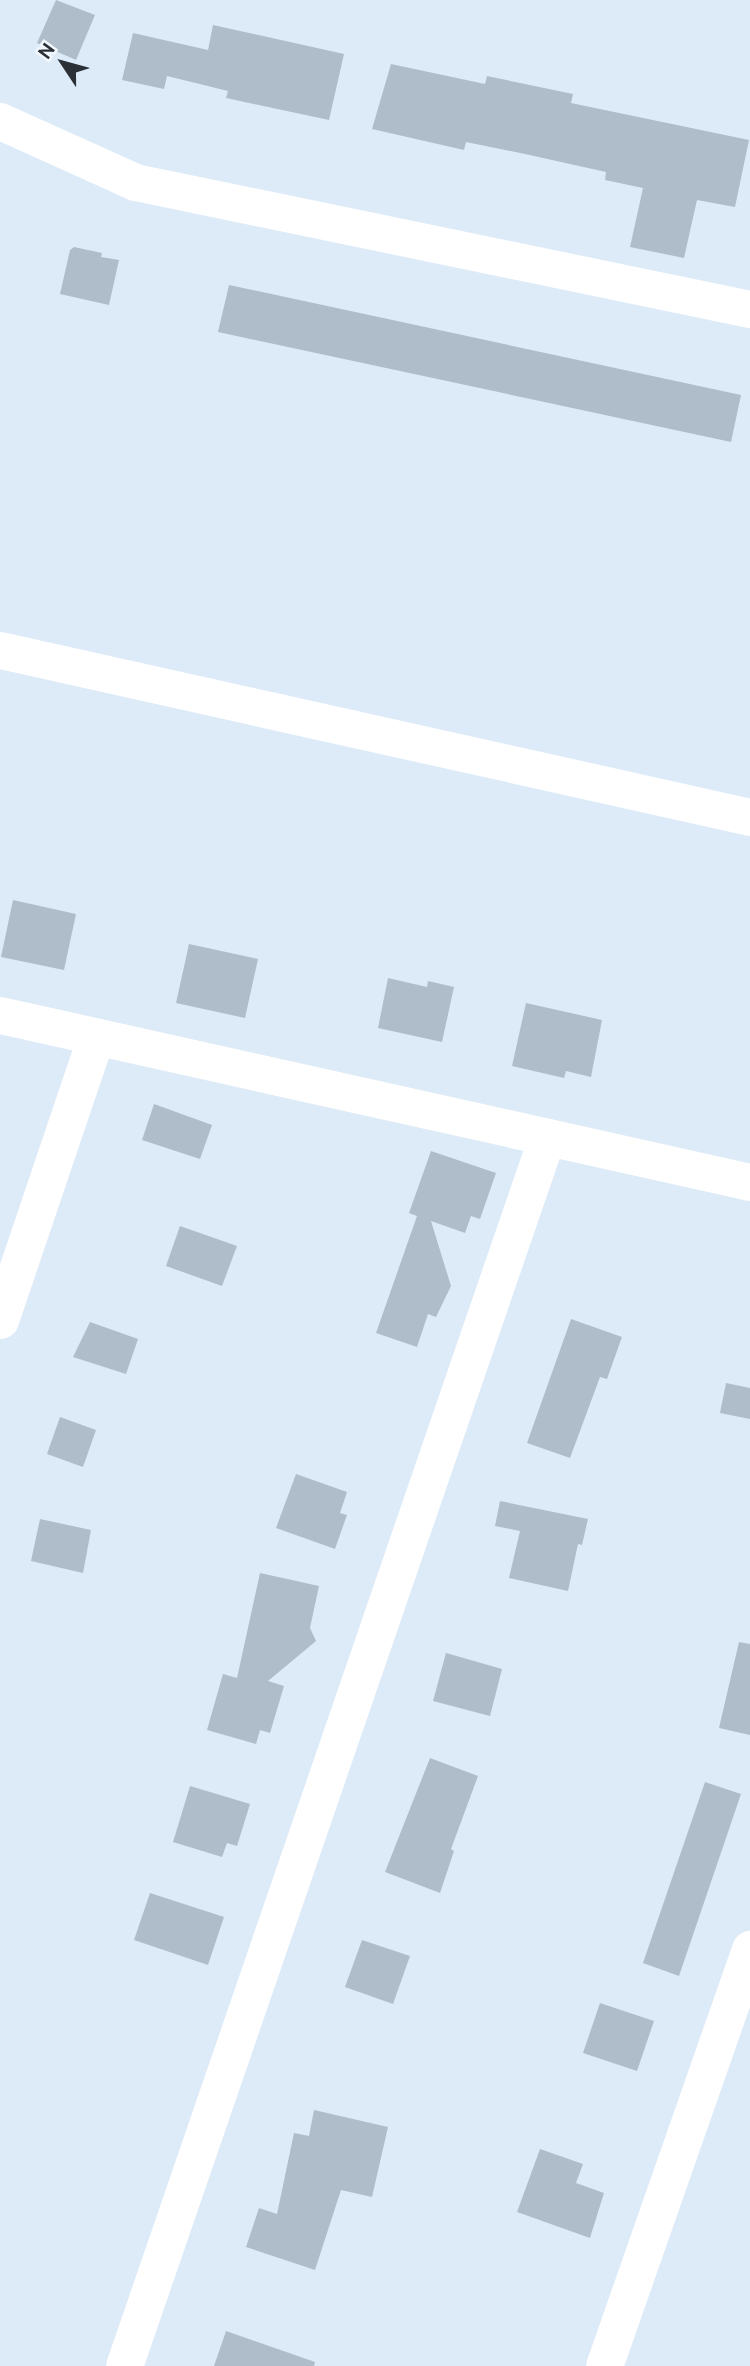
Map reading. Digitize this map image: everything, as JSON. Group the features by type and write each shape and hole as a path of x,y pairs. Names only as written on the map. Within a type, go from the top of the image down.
{"street":[{"path":"0,121 135,181 750,309"},
{"path":"0,650 750,817"},
{"path":"0,1015 750,1182"},
{"path":"0,1320 96,1037"},
{"path":"124,2366 547,1137"},
{"path":"604,2366 750,1949"}],"building":[{"path":"56,0 95,15 76,60 37,43"},
{"path":"213,25 344,54 329,120 226,98 228,91 167,76 164,89 122,80 133,33 208,50"},
{"path":"391,64 485,84 487,76 573,94 571,103 749,140 735,207 697,200 684,258 630,247 643,188 605,180 606,172 525,154 466,142 464,150 372,129"},
{"path":"74,247 102,253 101,257 119,260 109,305 60,294 70,250"},
{"path":"229,285 741,395 731,442 218,332"},
{"path":"13,900 76,914 64,970 1,957"},
{"path":"189,944 258,959 245,1018 176,1003"},
{"path":"388,978 427,987 428,981 454,987 442,1042 378,1028"},
{"path":"526,1003 602,1020 591,1077 566,1071 564,1078 512,1066"},
{"path":"154,1104 212,1125 200,1159 142,1140"},
{"path":"431,1151 496,1173 480,1219 471,1216 465,1233 431,1221 451,1286 436,1317 428,1314 417,1347 376,1333 417,1216 409,1213"},
{"path":"180,1226 237,1246 222,1286 166,1266"},
{"path":"571,1319 622,1337 607,1379 600,1377 570,1458 527,1443"},
{"path":"90,1322 138,1339 126,1374 73,1357"},
{"path":"726,1383 750,1388 750,1419 720,1413"},
{"path":"60,1417 96,1430 83,1467 47,1454"},
{"path":"296,1474 347,1492 340,1513 347,1515 335,1549 276,1528"},
{"path":"500,1501 588,1519 582,1545 578,1544 568,1591 509,1578 520,1531 495,1526"},
{"path":"40,1519 91,1530 83,1573 31,1561"},
{"path":"260,1573 319,1586 310,1628 316,1641 268,1681 284,1686 270,1733 260,1730 256,1744 207,1730 223,1674 237,1678"},
{"path":"739,1642 750,1644 750,1735 719,1728"},
{"path":"446,1653 502,1669 490,1716 433,1701"},
{"path":"430,1758 478,1776 451,1849 454,1851 440,1893 385,1872"},
{"path":"705,1782 741,1794 679,1976 643,1963"},
{"path":"190,1786 250,1804 237,1846 227,1843 222,1857 173,1842"},
{"path":"150,1893 224,1917 208,1965 134,1940"},
{"path":"362,1940 410,1956 393,2004 345,1987"},
{"path":"600,2003 654,2021 637,2071 583,2053"},
{"path":"314,2110 388,2127 372,2197 341,2190 315,2270 246,2247 259,2208 277,2214 294,2133 309,2136"},
{"path":"540,2149 583,2164 576,2183 604,2193 590,2238 517,2212"},
{"path":"226,2331 315,2362 314,2366 214,2366"}]}
